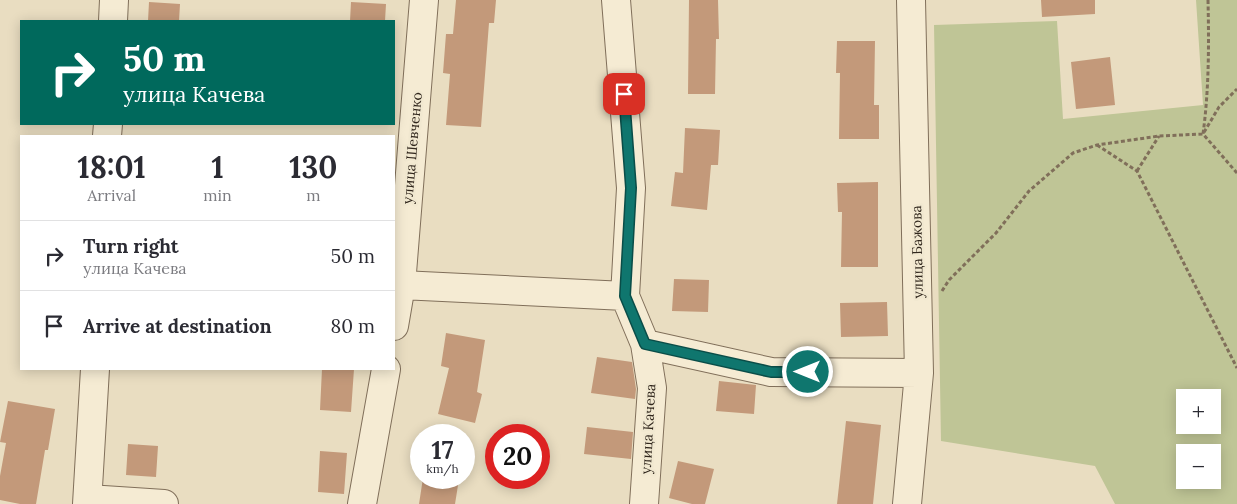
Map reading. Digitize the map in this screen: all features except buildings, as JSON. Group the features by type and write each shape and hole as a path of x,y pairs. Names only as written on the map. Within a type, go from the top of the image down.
{"street":[{"path":"113,20 114,0"},
{"name":"улица Шевченко","path":"395,320 401,285 424,0"},
{"name":"улица Качева","path":"616,0 631,188 625,296 645,344 652,388 644,504"},
{"name":"улица Бажова","path":"907,504 919,373 911,0"},
{"path":"401,285 625,296"},
{"path":"645,344 771,372 919,373"},
{"path":"95,370 88,501 164,504"},
{"path":"362,504 386,370"}],"path":[{"path":"1208,0 1207,106 1203,134 1237,173"},
{"path":"1203,134 1219,107 1237,89"},
{"path":"939,297 949,280 996,233 1029,191 1073,153 1097,145 1159,136 1203,134"},
{"path":"1137,171 1159,136"},
{"path":"1097,145 1137,171 1237,368"}],"green space":[{"path":"1196,0 1237,0 1237,504 1115,504 1095,466 941,441 934,25 1057,21 1063,119 1203,105"}],"route":[{"path":"624,94 631,188 625,296 645,344 771,372 808,372"}]}
